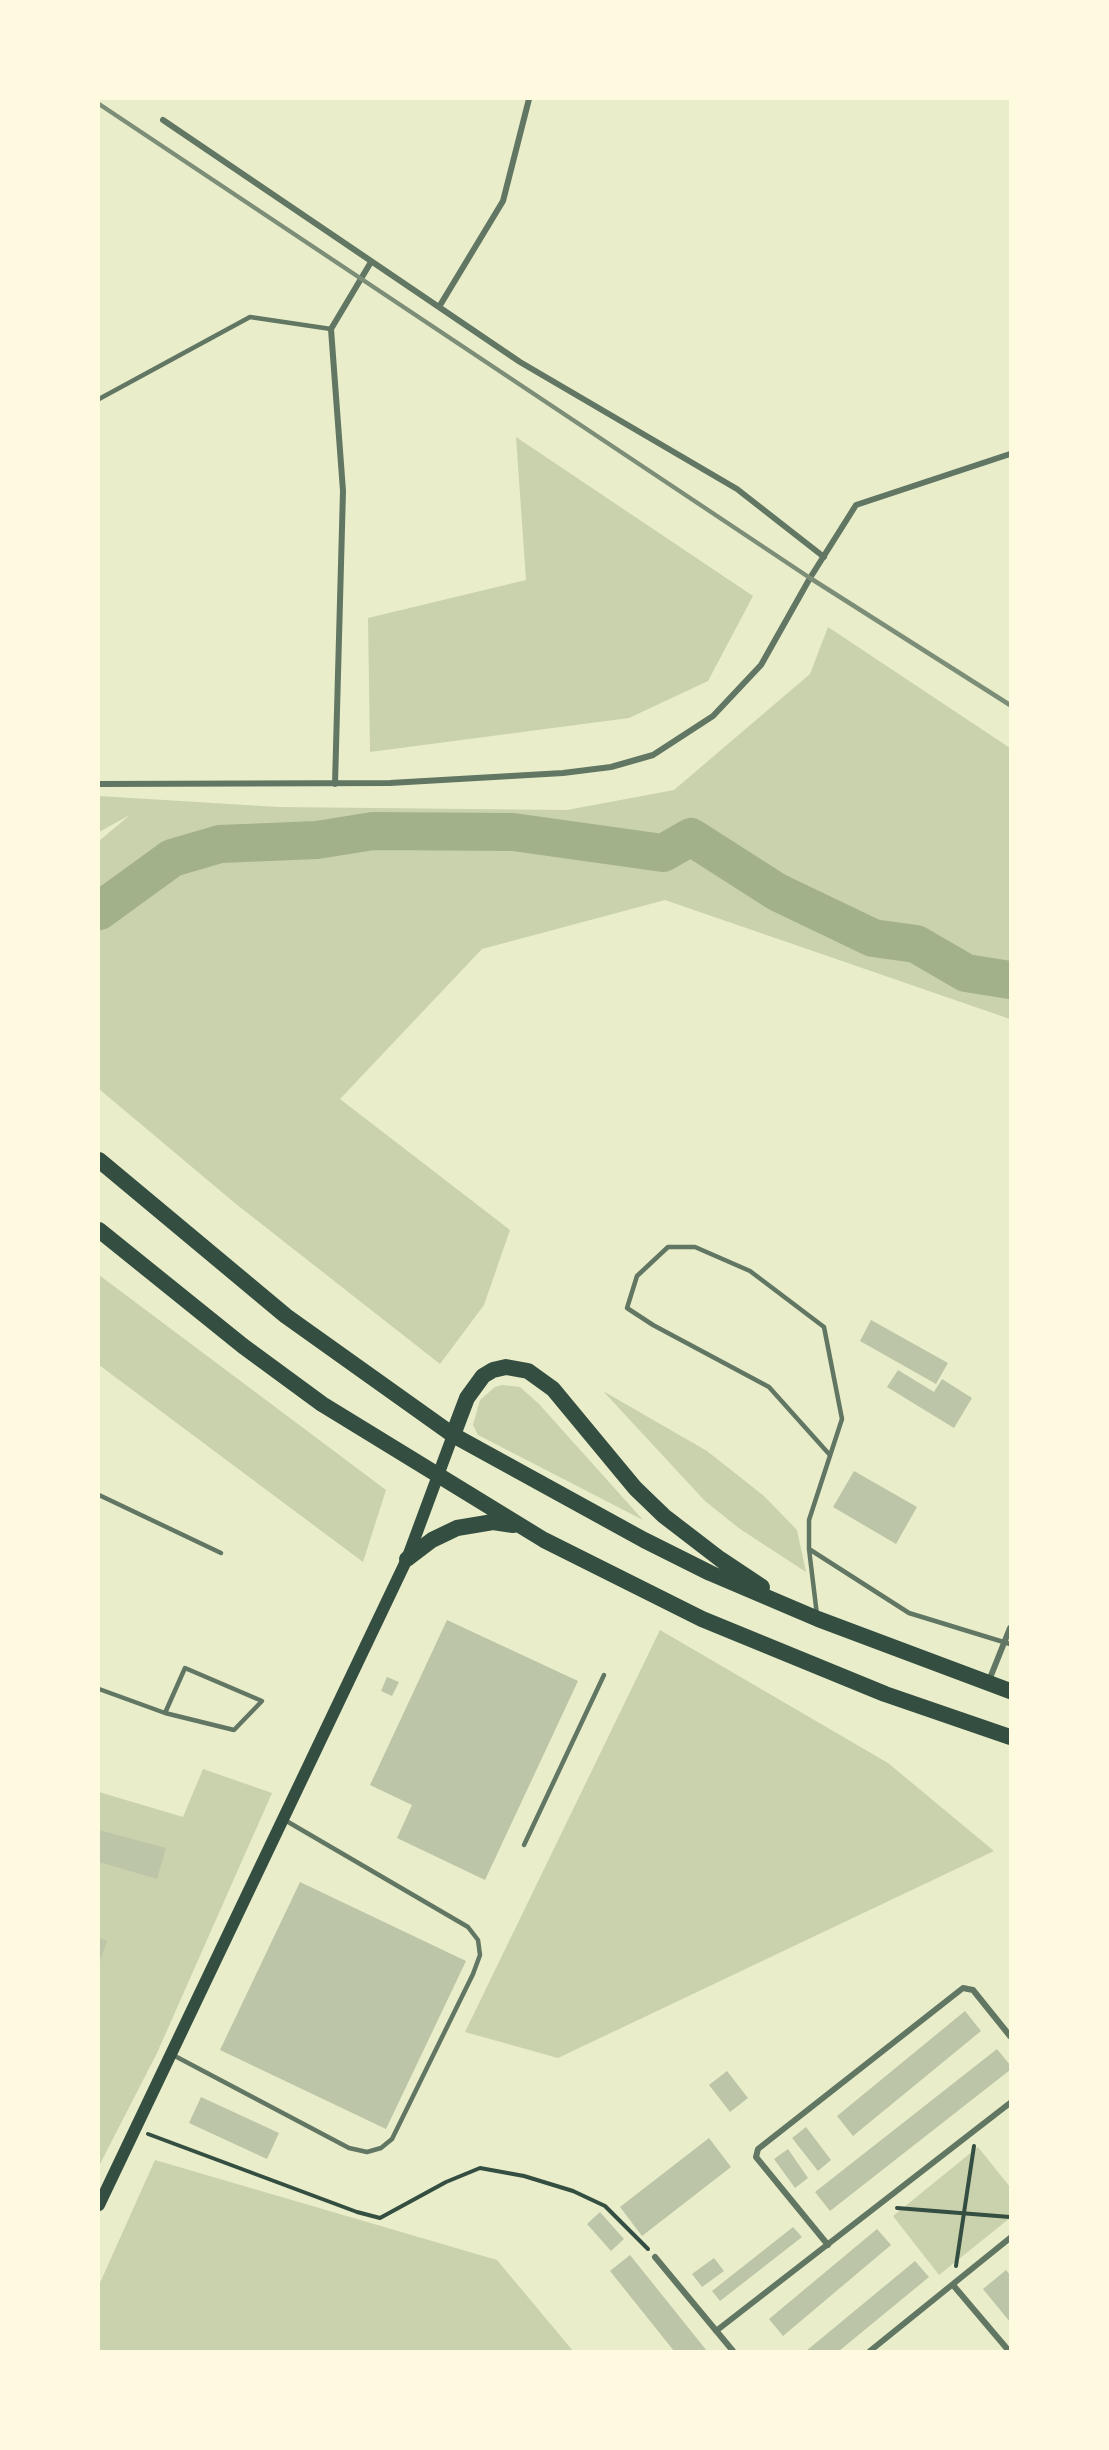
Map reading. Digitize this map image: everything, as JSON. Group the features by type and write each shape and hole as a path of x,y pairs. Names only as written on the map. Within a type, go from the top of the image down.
{"highway":[{"path":"99,1160 286,1317 453,1435 644,1540 710,1573 818,1619 1010,1691"},
{"path":"99,1230 243,1346 322,1404 544,1540"},
{"path":"453,1435 467,1398 483,1376 493,1370 506,1367 528,1371 553,1389 635,1488 664,1516 720,1559 818,1619"},
{"path":"407,1559 432,1540 467,1525 504,1523 520,1527 712,1623 885,1694 1010,1737"}],"main road":[{"path":"99,2205 407,1559 453,1435"}],"street":[{"path":"439,307 503,201 529,99"},
{"path":"163,120 520,362 737,489 824,557"},
{"path":"335,784 343,491 332,329 371,262"},
{"path":"99,784 390,783 562,773 611,767 653,756 713,716 761,665 856,505 1010,454"},
{"path":"988,1683 1007,1643 1010,1628"},
{"path":"828,2245 756,2157 758,2149 963,1988 968,1987 973,1990 1010,2036"},
{"path":"716,2331 1010,2103"},
{"path":"870,2351 1010,2238"},
{"path":"655,2257 733,2351"},
{"path":"953,2285 1009,2351"}],"lane":[{"path":"99,399 250,317 332,329"},
{"path":"818,1619 809,1549 809,1520 842,1419 824,1327 750,1271 695,1247 668,1247 637,1276 627,1308 653,1325 769,1387 829,1454"},
{"path":"99,1495 221,1553"},
{"path":"809,1549 909,1613 1007,1643"},
{"path":"99,1689 165,1713 234,1730 262,1701 185,1668 165,1713"},
{"path":"524,1845 604,1675"},
{"path":"171,2055 349,2148 367,2152 381,2148 392,2139 473,1974 480,1955 478,1940 468,1927 283,1819"}],"path":[{"path":"953,2285 977,2127"},
{"path":"136,2129 357,2212 380,2218 446,2182 480,2168 524,2176 573,2191 605,2206 655,2257"},
{"path":"878,2206 964,2215 1010,2217"}],"green space":[{"path":"516,437 753,596 708,681 629,718 370,752 368,618 526,580"},
{"path":"828,627 1010,748 1010,1019 665,900 482,949 340,1099 510,1230 484,1305 440,1364 236,1204 99,1089 99,841 130,815 99,832 99,796 278,807 567,810 674,790 810,674"},
{"path":"99,1275 386,1490 363,1562 99,1365"},
{"path":"502,1385 520,1387 539,1404 643,1520 478,1435 473,1425 480,1400 495,1387"},
{"path":"603,1391 707,1451 764,1496 797,1530 806,1572 740,1529 705,1501"},
{"path":"660,1630 888,1763 994,1851 558,2058 465,2032"},
{"path":"203,1769 272,1793 157,2053 99,2166 99,1792 183,1817"},
{"path":"978,2147 1010,2187 1010,2218 939,2275 893,2216"},
{"path":"155,2160 497,2260 573,2351 99,2351 99,2285"}],"building":[{"path":"871,1320 948,1363 936,1384 860,1341"},
{"path":"898,1370 934,1392 942,1379 972,1398 954,1428 887,1387"},
{"path":"854,1471 917,1507 896,1544 833,1507"},
{"path":"447,1620 578,1681 485,1880 397,1838 412,1805 370,1785"},
{"path":"387,1677 399,1682 392,1696 381,1691"},
{"path":"99,1830 166,1848 157,1879 99,1862"},
{"path":"300,1882 466,1961 386,2129 220,2050"},
{"path":"99,1938 107,1941 99,1963"},
{"path":"965,2011 981,2031 853,2136 837,2116"},
{"path":"997,2049 1010,2065 1010,2070 830,2211 815,2192"},
{"path":"727,2071 748,2098 730,2112 709,2085"},
{"path":"201,2097 279,2133 267,2159 189,2123"},
{"path":"806,2127 831,2160 818,2171 792,2138"},
{"path":"709,2138 731,2167 642,2236 620,2207"},
{"path":"788,2149 808,2178 795,2188 774,2159"},
{"path":"600,2212 624,2239 611,2251 587,2224"},
{"path":"793,2227 802,2237 720,2301 712,2291"},
{"path":"877,2229 891,2245 783,2336 769,2319"},
{"path":"630,2255 707,2351 674,2351 610,2271"},
{"path":"714,2258 724,2271 702,2287 692,2274"},
{"path":"915,2261 929,2277 839,2351 806,2351"},
{"path":"1006,2270 1010,2275 1010,2322 983,2289"}],"waterway":[{"path":"99,911 172,858 220,844 317,840 373,831 513,832 663,853 691,837 777,892 873,938 916,944 966,973 1010,980"}],"railway":[{"path":"99,104 810,578 1010,705"}]}
